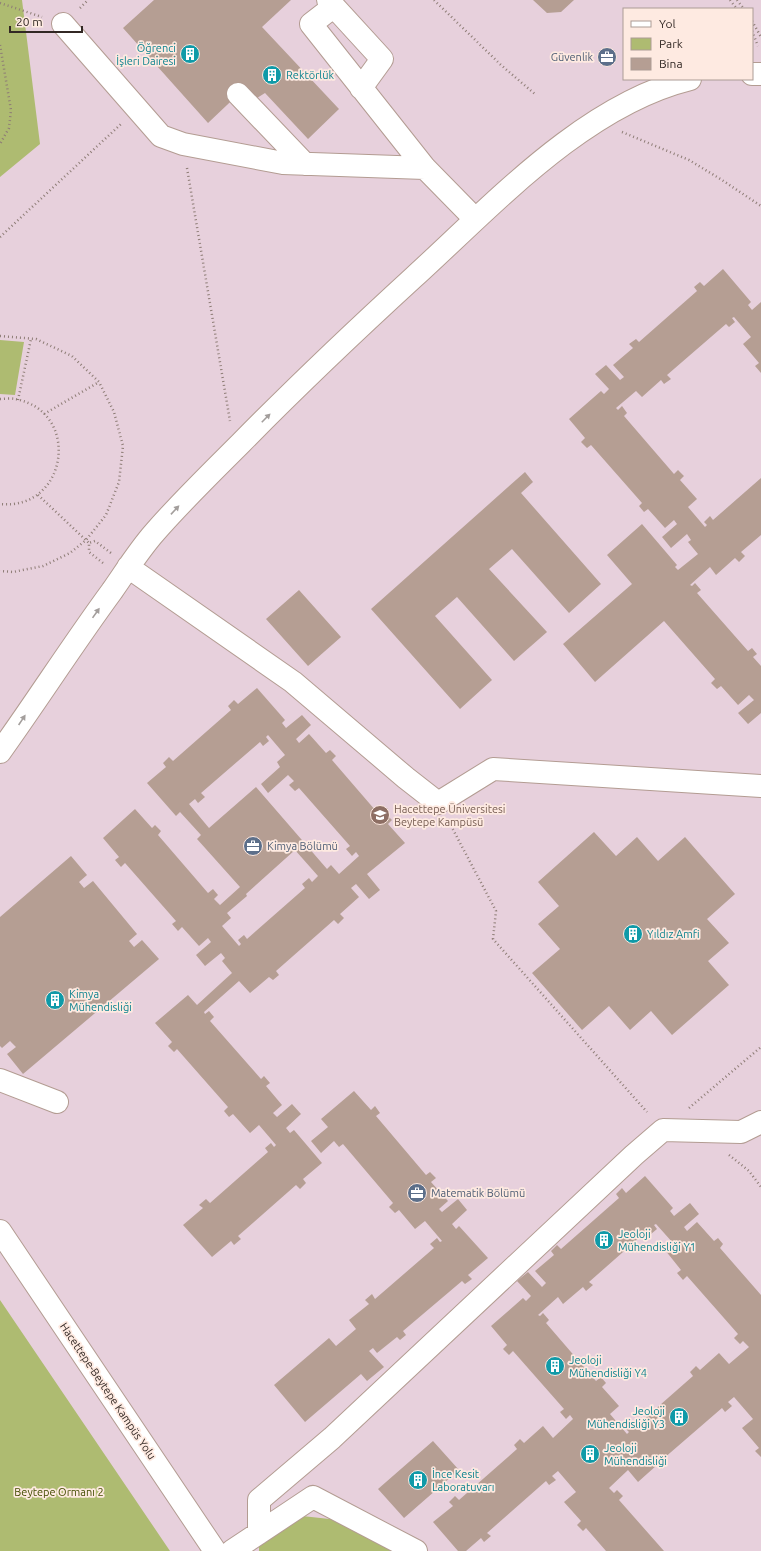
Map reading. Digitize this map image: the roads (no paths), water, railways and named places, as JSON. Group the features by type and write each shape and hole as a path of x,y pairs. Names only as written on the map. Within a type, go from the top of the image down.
{"street":[{"path":"362,88 382,59 331,3 311,24 425,168 475,219"},
{"path":"63,24 161,136 183,144 283,163 425,168"},
{"path":"0,752 70,650 155,532 205,478 352,333 475,219 528,173 576,135 628,102 676,82 685,80"},
{"path":"238,94 305,164"},
{"path":"128,568 293,682 406,778 438,803 493,769 761,786"},
{"path":"0,1080 57,1102"},
{"path":"259,1533 259,1500 332,1438 634,1155 663,1130 741,1132 761,1122"},
{"name":"Hacettepe-Beytepe Kampüs Yolu","path":"0,1231 215,1551"},
{"path":"232,1551 313,1497 416,1551"}],"place":[{"name":"Öğrenci İşleri Dairesi","path":"190,54"},
{"name":"Güvenlik","path":"607,57"},
{"name":"Rektörlük","path":"272,75"},
{"name":"Hacettepe Üniversitesi Beytepe Kampüsü","path":"380,815"},
{"name":"Kimya Bölümü","path":"253,846"},
{"name":"Yıldız Amfi","path":"633,934"},
{"name":"Kimya Mühendisliği","path":"55,1000"},
{"name":"Matematik Bölümü","path":"417,1193"},
{"name":"Jeoloji Mühendisliği Y1","path":"604,1240"},
{"name":"Jeoloji Mühendisliği Y4","path":"555,1366"},
{"name":"Jeoloji Mühendisliği Y3","path":"679,1417"},
{"name":"Jeoloji Mühendisliği","path":"590,1454"},
{"name":"İnce Kesit Laboratuvarı","path":"418,1480"}],"park label":[{"name":"Beytepe Ormanı 2","path":"59,1492"}]}
